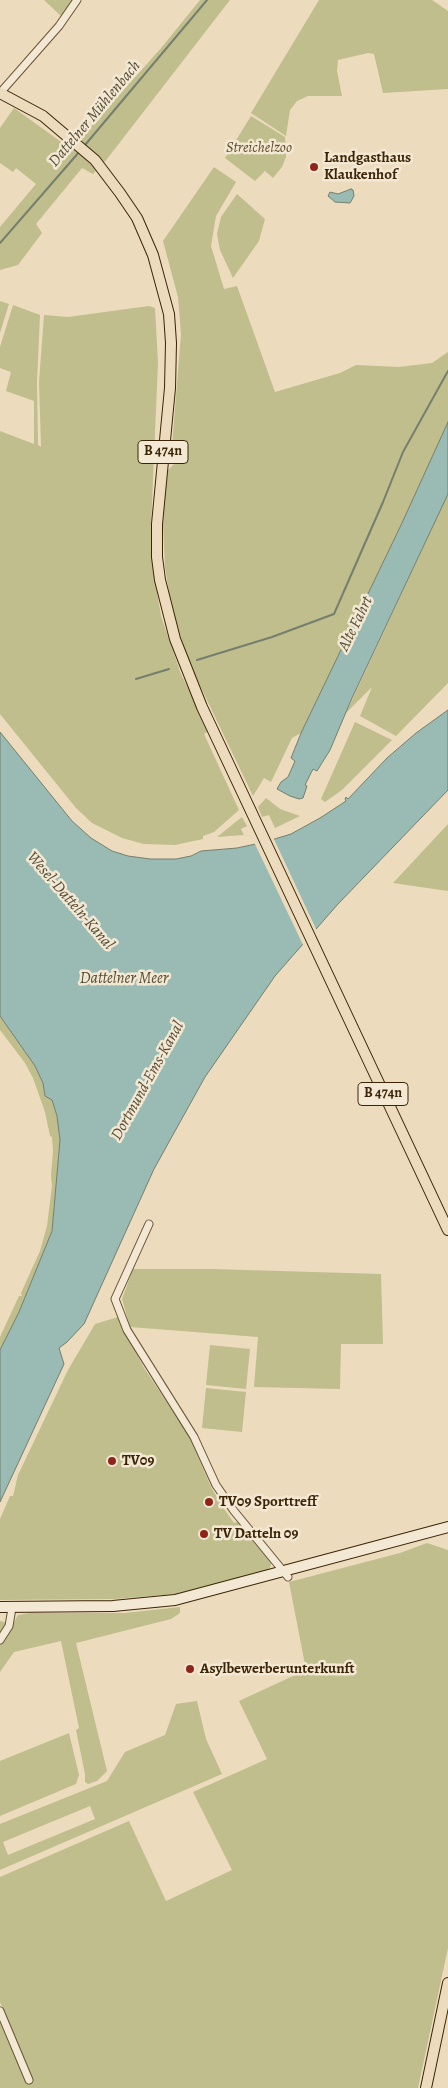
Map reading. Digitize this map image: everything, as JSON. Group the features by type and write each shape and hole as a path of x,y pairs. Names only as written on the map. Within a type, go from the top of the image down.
{"main road":[{"name":"B 474n","path":"0,93 43,116 72,139 94,160 111,180 137,218 153,255 169,314 171,343 170,388 157,524 160,580 175,639 202,707 448,1230"},
{"path":"426,2088 448,1982"}],"street":[{"path":"0,93 59,26 77,0"},
{"path":"149,1224 114,1299 126,1330 191,1431 216,1485 286,1575"},
{"path":"0,1607 113,1606 183,1598 286,1575 448,1527"},
{"path":"0,1640 9,1626 12,1608"},
{"path":"0,2011 29,2080"}],"green space":[{"path":"44,0 72,0 61,16"},
{"path":"200,0 230,0 107,159 93,174 82,168 36,224 42,233 18,265 0,270 0,227 36,184 16,168 13,172 0,163 0,128 14,108 71,149 162,47"},
{"path":"319,0 432,0 448,11 448,89 383,93 374,54 368,53 338,60 337,71 342,96 308,96 297,101 290,110 286,136 251,113"},
{"name":"Streichelzoo","path":"251,116 285,137 286,157 282,167 273,178 265,171 255,181 225,158"},
{"path":"214,167 236,182 216,216 211,246 224,289 237,286 275,392 340,373 356,365 399,367 432,363 448,352 448,422 402,523 301,733 292,738 271,782 264,778 253,796 193,671 172,612 165,567 163,522 166,472 177,461 176,452 172,446 181,334 178,297 163,241"},
{"path":"237,194 265,219 259,241 233,278 220,250 217,234 221,217"},
{"path":"0,301 9,304 0,333"},
{"path":"13,305 40,315 37,382 38,445 41,447 39,382 44,315 68,317 149,306 155,308 158,363 151,526 153,568 161,616 181,674 209,731 204,734 239,810 214,832 203,836 203,839 175,845 144,844 122,838 92,823 76,808 0,714 0,431 34,444 34,401 6,391 11,372 0,368 0,347"},
{"path":"448,494 448,683 396,736 360,716 372,687 346,713"},
{"path":"355,722 392,740 342,790 325,802 321,799"},
{"path":"266,798 280,809 300,816 275,828 269,815 262,817 258,807"},
{"path":"242,817 247,826 241,829 244,835 217,837"},
{"path":"448,824 448,891 393,883"},
{"path":"0,1016 35,1066 43,1083 45,1096 52,1099 57,1116 60,1140 52,1231 19,1312 0,1350 0,1337 19,1296 22,1296 21,1293 40,1251 47,1226 52,1186 53,1151 52,1137 50,1136 45,1112 33,1078 25,1063 0,1030"},
{"path":"133,1269 212,1269 381,1274 383,1344 341,1344 340,1389 254,1387 258,1337 130,1327 122,1299"},
{"name":"TV09","path":"118,1317 144,1368 188,1434 211,1487 222,1506 234,1523 240,1521 269,1557 270,1568 264,1572 178,1594 114,1599 0,1600 0,1519 10,1496 13,1496 18,1475 68,1370 95,1324"},
{"path":"210,1345 250,1349 246,1389 206,1385"},
{"path":"206,1388 246,1392 242,1432 202,1428"},
{"path":"427,1543 448,1550 448,1948 418,2088 0,2088 0,2021 4,2029 9,2025 0,2002 0,1877 129,1821 166,1901 232,1870 193,1792 267,1759 239,1701 306,1670 289,1582 400,1553"},
{"path":"180,1607 180,1613 171,1619 76,1643 107,1771 97,1781 88,1784 85,1782 76,1730 79,1728 61,1641 14,1652 0,1672 0,1621 13,1624 18,1615 29,1613 125,1613"},
{"path":"197,1701 206,1739 222,1774 0,1870 0,1824 107,1781 125,1752 165,1735 176,1704","holes":["90,1806 95,1819 8,1855 3,1842"]},
{"path":"69,1733 79,1775 76,1784 0,1816 0,1761"}],"water":[{"path":"351,189 354,196 350,203 335,202 328,196 330,192 338,194"},
{"name":"Alte Fahrt","path":"448,422 448,494 352,698 330,750 317,771 313,769 305,785 307,786 303,798 299,799 290,796 277,789 281,782 288,777 295,761 291,758 301,733 402,523"},
{"name":"Dattelner Meer","path":"448,710 448,790 338,904 275,976 205,1077 154,1169 84,1324 59,1348 64,1364 0,1502 0,1350 19,1312 52,1231 60,1140 57,1116 52,1100 45,1096 43,1083 35,1066 0,1016 0,732 72,821 91,838 112,851 128,856 150,859 176,859 191,856 201,851 237,848 291,834 346,801 346,797 348,799 387,758 416,733"}],"pier":[{"path":"273,837 317,931 304,947 254,842"}],"waterway":[{"name":"Dattelner Mühlenbach","path":"85,145 207,0"},
{"name":"Dattelner Mühlenbach","path":"0,243 80,151"},
{"path":"197,660 272,637 334,614 403,452 448,371"},
{"path":"136,679 169,669"}],"place":[{"name":"Landgasthaus Klaukenhof","path":"314,167"},
{"name":"TV09","path":"112,1461"},
{"name":"TV09 Sporttreff","path":"209,1502"},
{"name":"TV Datteln 09","path":"204,1534"},
{"name":"Asylbewerberunterkunft","path":"190,1669"}],"water label":[{"name":"Wesel-Datteln-Kanal","path":"70,901"},
{"name":"Dortmund-Ems-Kanal","path":"148,1081"}]}
